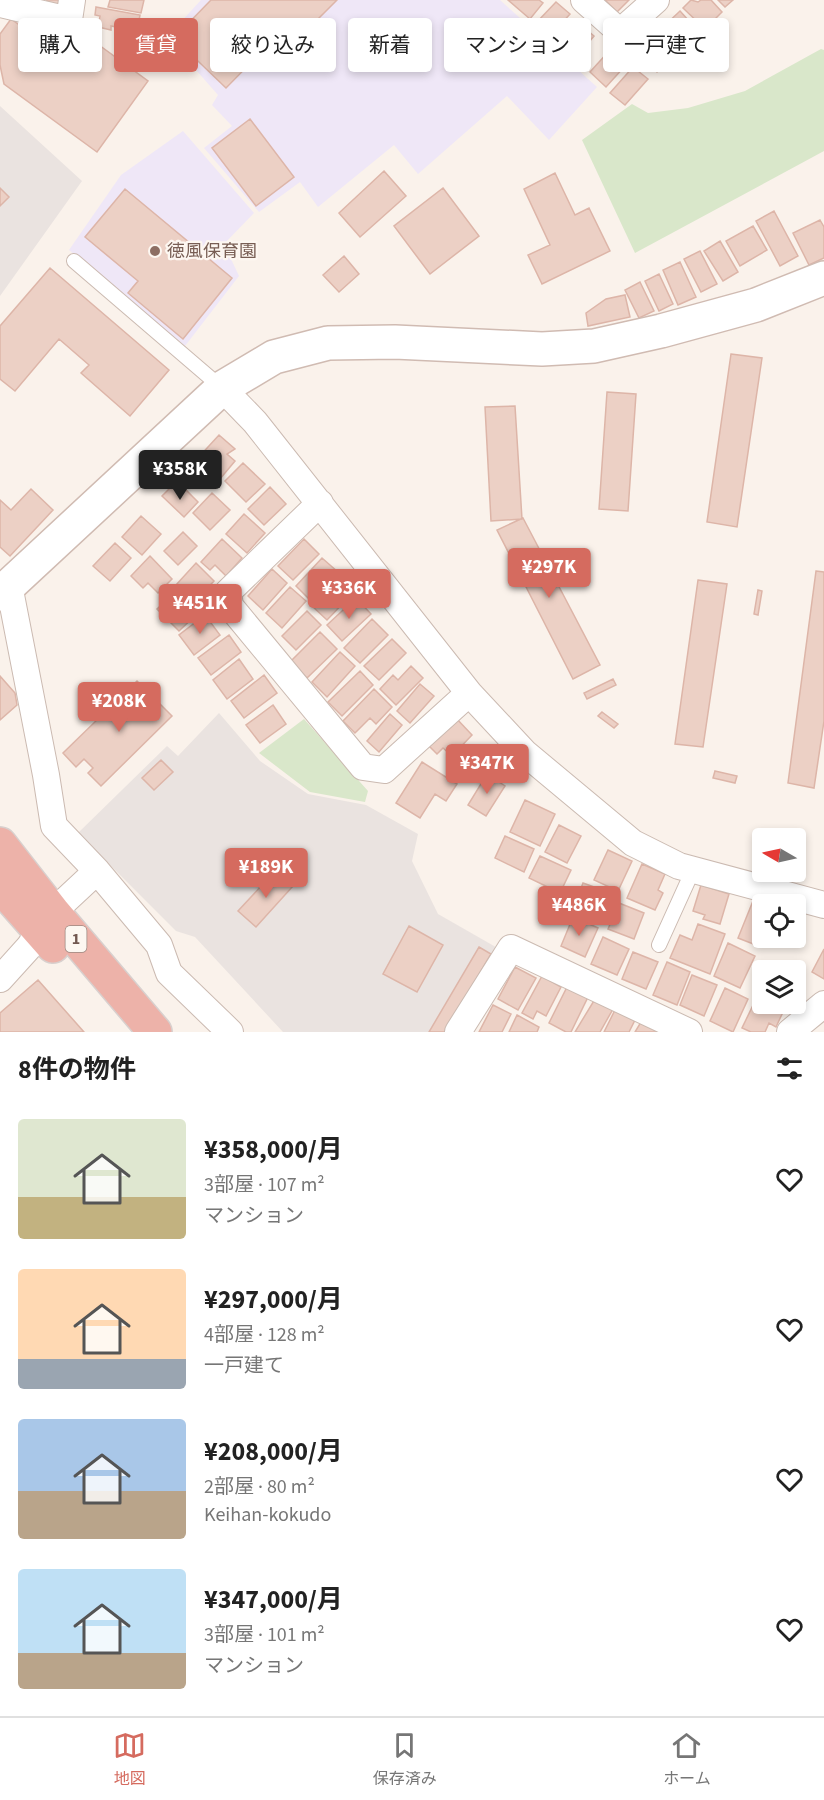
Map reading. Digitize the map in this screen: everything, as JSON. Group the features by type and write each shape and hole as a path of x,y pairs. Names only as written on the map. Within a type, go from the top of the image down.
{"highway":[{"name":"1","path":"0,844 46,922 127,1032"},
{"name":"1","path":"0,886 46,922 155,1032"}],"street":[{"path":"0,4 69,20 72,0"},
{"path":"584,0 620,32 656,0"},
{"path":"230,1032 170,973 159,945 97,871 54,826 46,775 4,590 222,388 274,357 328,343 395,342 542,349 594,346 661,331 756,305 824,278"},
{"path":"222,388 255,422 469,693 525,753 633,843 679,866 824,905"},
{"path":"320,503 228,592 230,606 363,767 384,770 469,693"},
{"path":"0,979 29,946 46,922 97,871"},
{"path":"458,1032 512,948 688,1032"},
{"path":"790,1032 824,1004"}],"lane":[{"path":"74,261 222,388"},
{"path":"659,945 693,870"}],"shaded area":[{"path":"201,0 500,0 520,18 444,18 444,72 580,72 597,87 549,140 507,96 418,174 394,145 318,207 300,182 259,212 204,148 232,126 212,105 218,95 198,72 198,18 184,18"},
{"path":"0,106 82,181 0,296"},
{"path":"183,131 254,213 224,244 239,276 185,346 69,250 121,175"},
{"path":"219,713 260,761 308,794 366,805 418,834 412,861 438,914 501,950 450,1032 283,1032 195,937 176,931 78,833 167,746 178,756"}],"green space":[{"path":"821,49 824,50 824,151 635,253 582,140 632,104 648,113 688,108 745,91"},
{"path":"304,719 368,791 365,802 310,792 259,753"}],"building":[{"path":"47,0 65,0 63,9 46,5"},
{"path":"110,0 144,0 141,13 108,7"},
{"path":"211,0 337,0 319,18 210,18 210,72 242,72 226,88 198,61 198,18 193,18"},
{"path":"508,0 539,0 543,3 529,18"},
{"path":"605,0 629,0 617,12"},
{"path":"691,0 698,2 711,0 722,12 716,18 693,18 683,8"},
{"path":"718,0 733,0 725,7"},
{"path":"556,2 570,14 566,18 541,18"},
{"path":"96,7 140,15 139,18 114,18 114,27 111,26 111,30 102,28 102,18 95,15"},
{"path":"680,11 686,18 673,18"},
{"path":"11,19 18,24 18,72 102,72 102,47 114,56 114,72 136,72 148,81 97,152 4,84 0,65 0,34"},
{"path":"603,58 603,72 620,72 606,87 591,71"},
{"path":"629,72 639,72 648,79 625,105 610,93"},
{"path":"250,119 294,177 256,206 212,148"},
{"path":"384,171 406,196 360,237 339,213"},
{"path":"555,173 575,215 589,208 610,251 542,284 528,255 550,245 524,189"},
{"path":"0,188 9,197 0,206"},
{"path":"443,188 479,236 430,274 394,226"},
{"path":"125,189 232,278 183,339 128,293 138,281 85,237"},
{"path":"774,211 798,256 780,266 756,221"},
{"path":"820,220 824,227 824,258 809,265 793,233"},
{"path":"753,226 767,250 740,266 726,241"},
{"path":"720,241 738,272 723,281 704,251"},
{"path":"700,251 717,284 701,292 684,259"},
{"path":"344,256 359,274 339,292 323,275"},
{"path":"680,262 696,297 678,305 663,270"},
{"path":"50,268 169,370 130,416 81,373 89,365 59,339 15,391 0,379 0,326"},
{"path":"659,274 673,304 659,311 645,281"},
{"path":"640,282 654,311 639,318 625,290"},
{"path":"625,295 630,317 588,326 586,313 606,299"},
{"path":"731,354 762,358 737,527 707,522"},
{"path":"607,392 636,394 628,511 599,509"},
{"path":"515,406 522,519 491,521 485,407"},
{"path":"219,435 235,449 227,454 235,461 220,479 197,459"},
{"path":"243,463 265,484 246,502 225,481"},
{"path":"172,486 180,493 186,490 198,502 184,517 162,496"},
{"path":"270,487 286,504 264,525 248,509"},
{"path":"31,489 53,510 10,556 0,547 0,500 11,510"},
{"path":"212,493 230,510 210,530 193,513"},
{"path":"244,514 265,533 247,553 226,534"},
{"path":"141,516 161,534 142,555 122,537"},
{"path":"523,518 600,665 573,679 497,530"},
{"path":"183,532 197,546 178,565 164,551"},
{"path":"222,539 242,558 226,576 215,565 210,570 201,562"},
{"path":"304,539 319,554 293,580 278,566"},
{"path":"115,543 131,558 110,581 93,566"},
{"path":"150,556 172,579 158,593 148,583 143,588 131,576"},
{"path":"322,558 338,572 311,601 296,586"},
{"path":"196,563 214,581 194,602 176,585"},
{"path":"272,569 287,583 263,610 248,596"},
{"path":"816,571 824,572 824,721 814,788 788,783"},
{"path":"338,579 353,593 327,620 312,606"},
{"path":"698,580 727,584 703,747 675,744"},
{"path":"290,587 306,601 282,628 266,613"},
{"path":"758,590 762,591 758,615 754,614"},
{"path":"176,591 197,614 179,631 157,609"},
{"path":"356,598 371,614 342,641 327,625"},
{"path":"307,611 321,625 296,650 282,636"},
{"path":"205,615 220,635 194,655 179,635"},
{"path":"372,619 388,635 360,663 344,648"},
{"path":"320,632 337,649 307,678 290,662"},
{"path":"229,635 241,652 211,675 198,658"},
{"path":"392,639 406,653 379,680 364,666"},
{"path":"340,652 355,666 327,697 312,682"},
{"path":"239,659 253,679 227,699 213,680"},
{"path":"411,666 423,678 396,705 380,689 393,675 398,680"},
{"path":"360,671 373,685 342,716 328,702"},
{"path":"264,675 277,693 244,718 231,701"},
{"path":"0,676 15,693 17,705 0,720"},
{"path":"613,679 616,685 587,699 584,693"},
{"path":"137,681 172,716 101,786 88,773 93,768 84,759 76,767 63,753"},
{"path":"420,684 434,696 410,723 397,711"},
{"path":"374,689 392,707 376,724 370,718 355,733 343,721"},
{"path":"273,705 286,724 260,743 246,725"},
{"path":"602,712 618,724 614,728 598,716"},
{"path":"390,714 402,725 379,752 367,741"},
{"path":"455,717 472,735 452,756 443,748 437,754 428,745"},
{"path":"473,745 488,761 467,782 452,766"},
{"path":"161,760 173,772 154,790 142,778"},
{"path":"422,762 457,784 446,801 435,794 420,818 396,803"},
{"path":"715,771 737,776 735,783 713,778"},
{"path":"487,774 505,786 486,816 468,805"},
{"path":"525,800 555,814 540,846 510,832"},
{"path":"559,825 581,836 567,863 545,852"},
{"path":"505,836 534,849 524,872 495,858"},
{"path":"608,850 632,861 618,891 594,880"},
{"path":"540,856 571,870 560,893 529,878"},
{"path":"642,864 665,874 658,890 663,893 655,910 627,898"},
{"path":"276,870 293,886 256,927 238,911"},
{"path":"583,883 608,892 598,919 573,909"},
{"path":"701,885 729,894 720,924 703,919 705,915 693,911"},
{"path":"619,903 644,913 634,939 608,929"},
{"path":"752,903 752,943 738,938"},
{"path":"573,917 598,928 585,957 561,946"},
{"path":"698,924 725,934 710,974 670,958 680,935 692,940"},
{"path":"409,926 443,945 417,992 383,974"},
{"path":"603,937 629,949 617,975 591,964"},
{"path":"728,943 755,956 740,988 714,976"},
{"path":"479,947 491,954 445,1032 429,1032"},
{"path":"824,949 824,979 812,972"},
{"path":"633,952 658,962 646,989 622,979"},
{"path":"667,962 690,972 677,1005 653,995"},
{"path":"515,967 536,978 518,1010 498,999"},
{"path":"692,975 717,985 704,1016 680,1005"},
{"path":"542,976 561,987 546,1016 537,1011 533,1019 522,1013"},
{"path":"38,980 84,1032 0,1032 0,1013"},
{"path":"567,987 588,997 571,1032 566,1032 549,1023"},
{"path":"725,988 748,999 733,1032 710,1021"},
{"path":"595,999 613,1009 600,1032 575,1032"},
{"path":"493,1005 511,1014 502,1032 479,1032"},
{"path":"752,1007 752,1014 782,1014 776,1027 769,1023 765,1032 751,1032 742,1028"},
{"path":"615,1010 635,1020 629,1032 604,1032"},
{"path":"517,1015 539,1027 537,1032 509,1032"},
{"path":"641,1022 659,1032 635,1032"}],"place":[{"name":"徳風保育園","path":"155,251"}]}
